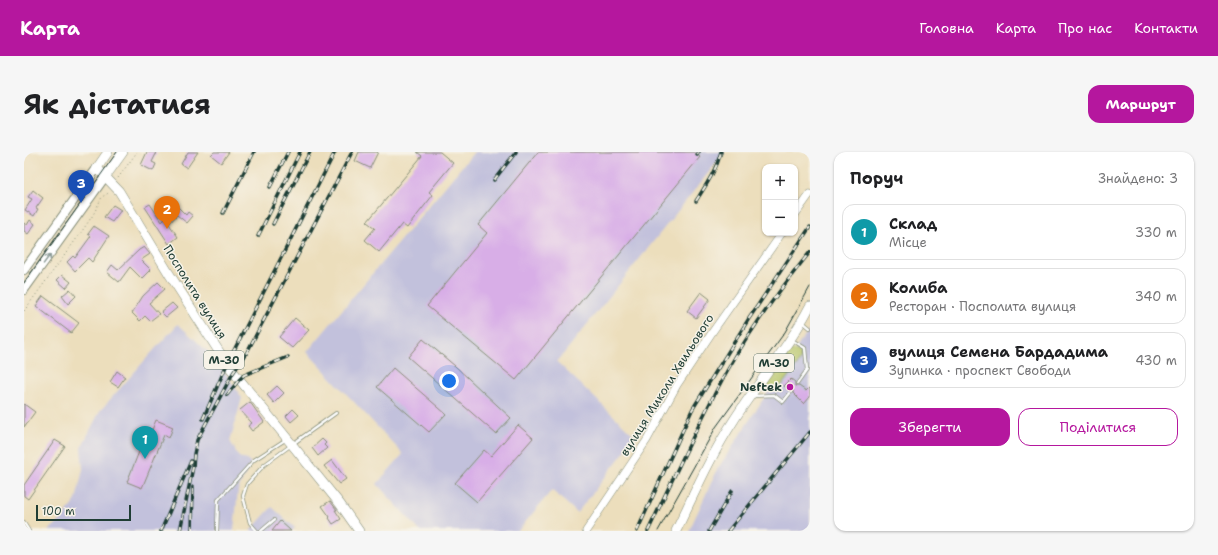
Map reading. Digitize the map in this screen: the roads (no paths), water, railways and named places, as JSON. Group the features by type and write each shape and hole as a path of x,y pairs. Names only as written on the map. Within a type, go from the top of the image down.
{"highway":[{"path":"97,168 108,152"},
{"path":"105,177 123,152"},
{"name":"М-30","path":"97,168 105,177"},
{"name":"Посполита вулиця","path":"105,177 118,191 227,364 340,504 359,531"},
{"name":"М-30","path":"676,531 722,438 791,339 810,306"}],"main road":[{"path":"24,270 97,168"},
{"path":"24,290 105,177"}],"street":[{"path":"798,211 810,194"},
{"name":"вулиця Миколи Хвильового","path":"586,531 647,440 677,385 780,236"}],"lane":[{"path":"802,322 810,328"},
{"path":"791,339 805,348 807,370 797,384"},
{"path":"751,396 774,395 783,402 791,392"},
{"path":"217,531 218,500 254,460 290,442 336,413"},
{"path":"257,531 250,523 243,496 247,484 264,465 290,442"},
{"path":"261,531 274,520"},
{"path":"24,523 29,531"}],"tram line":[{"path":"24,283 117,152"},
{"path":"658,531 716,427 785,332 810,287"}],"railway":[{"path":"223,213 254,152"},
{"path":"270,187 288,152"},
{"path":"258,236 300,152"},
{"path":"273,224 310,152"},
{"path":"203,419 227,364 335,152"},
{"path":"180,531 197,440 233,373 246,354 352,152"},
{"path":"494,180 516,152"},
{"path":"696,201 714,172 721,152"},
{"path":"637,531 692,410 748,320 810,227"},
{"path":"648,531 696,430 727,371 766,310 810,252"},
{"path":"227,395 244,375 288,357"},
{"path":"728,531 810,432"},
{"path":"161,531 191,461"},
{"path":"192,531 193,487"},
{"path":"709,531 732,491"}],"place":[{"name":"вулиця Семена Бардадима","path":"81,203"},
{"name":"Колиба","path":"167,229"},
{"name":"Neftek","path":"790,387"},
{"name":"Склад","path":"145,459"}]}
